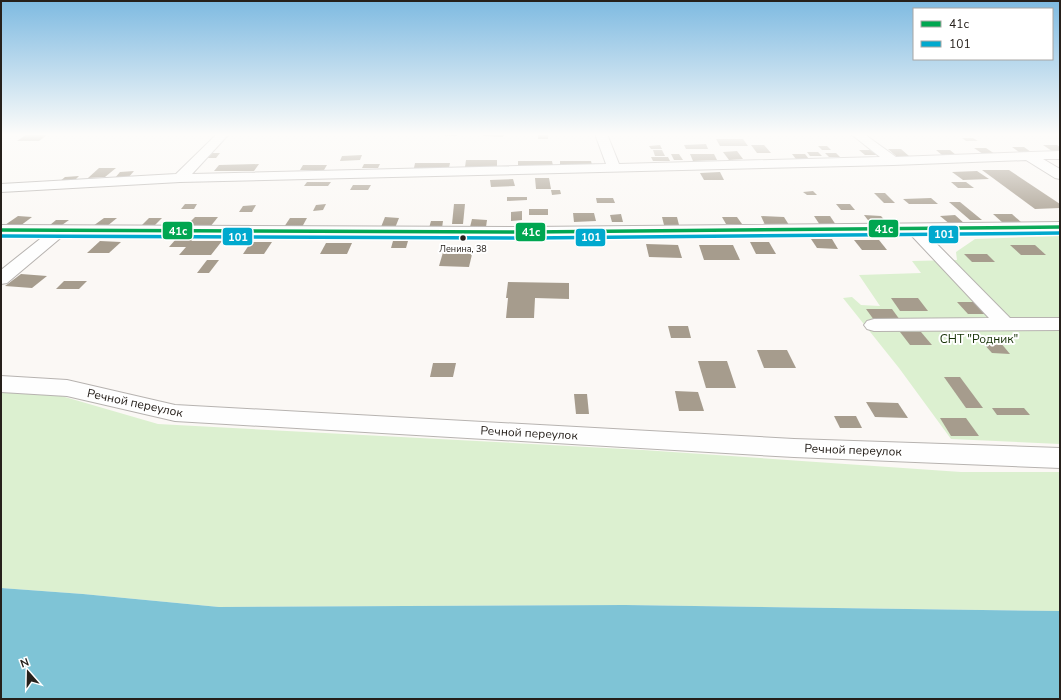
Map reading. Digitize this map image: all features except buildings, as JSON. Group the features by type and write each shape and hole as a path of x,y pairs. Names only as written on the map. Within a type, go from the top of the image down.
{"street":[{"path":"180,178 191,167"},
{"path":"1,188 180,178 667,167"},
{"path":"1046,167 1060,175"},
{"path":"1,230 246,232 914,230 1060,227"},
{"path":"1,279 60,230"},
{"path":"914,230 1006,325"},
{"path":"874,325 1060,324"},
{"name":"Речной переулок","path":"1,384 67,388 175,414 794,448 1060,458"}],"green space":[{"name":"СНТ \"Родник\"","path":"1060,236 1060,444 951,439 899,368 843,298 852,297 861,305 880,306 859,275 921,273 912,261 957,260 956,252 975,239"},
{"path":"1,391 58,395 158,424 643,450 961,472 1060,472 1060,611 625,605 219,607 1,588"}],"water":[{"path":"1,588 219,607 625,605 1060,611 1060,699 1,699"}],"transit line":[{"name":"41с","path":"1,230 530,232 1060,227"},
{"name":"101","path":"1,236 531,238 1060,233"}],"place":[{"name":"Ленина, 38","path":"463,238"}]}
